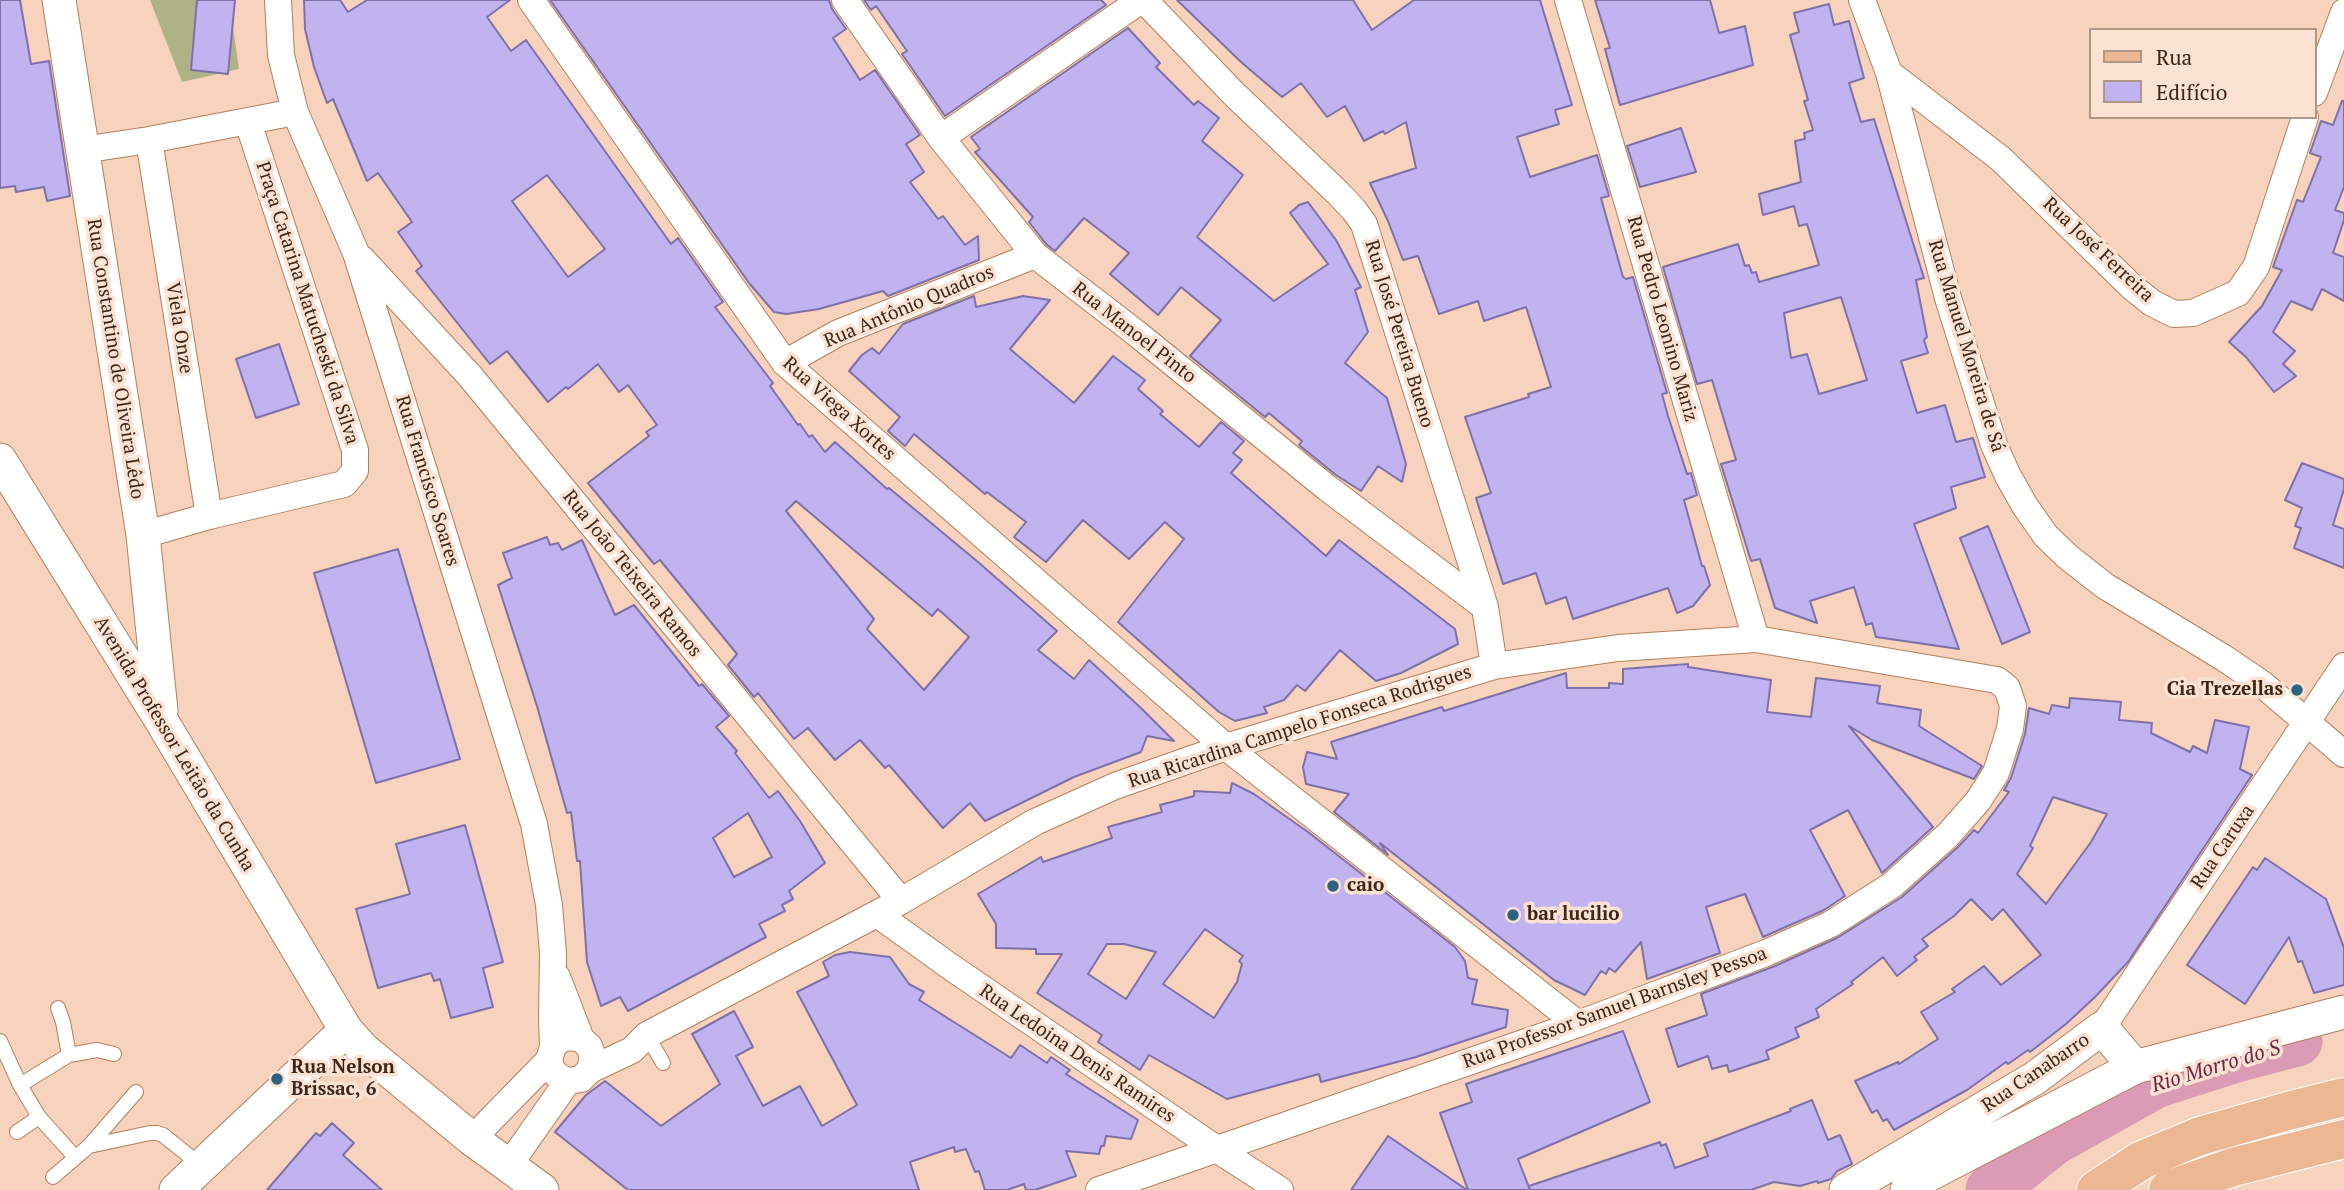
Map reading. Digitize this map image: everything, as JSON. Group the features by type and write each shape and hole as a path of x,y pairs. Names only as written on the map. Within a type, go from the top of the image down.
{"main road":[{"path":"2096,1190 2142,1160 2200,1136 2344,1097"},
{"path":"2168,1190 2229,1178 2344,1139"}],"street":[{"name":"Rua Constantino de Oliveira Lêdo","path":"59,0 143,535 161,720"},
{"name":"Rua Francisco Soares","path":"278,0 281,55 295,112 356,253 534,824 549,905 554,970 551,1053"},
{"name":"Rua Viega Xortes","path":"531,0 785,363 1226,747 1578,1024"},
{"name":"Rua Manoel Pinto","path":"845,0 941,138 1035,255 1326,487 1485,607"},
{"path":"941,138 1143,0"},
{"name":"Rua José Pereira Bueno","path":"1143,0 1233,93 1338,193 1364,224 1485,607 1494,666"},
{"name":"Rua Pedro Leonino Mariz","path":"1568,0 1755,639"},
{"name":"Rua Manuel Moreira de Sá","path":"1862,0 1889,73 1948,298 1994,444 2025,506 2046,536 2077,565 2105,586 2261,683 2344,754"},
{"path":"2316,88 2344,12"},
{"name":"Rua José Ferreira","path":"1889,73 2001,159 2132,287 2152,303 2174,314 2193,313 2238,293 2256,267 2304,119"},
{"path":"82,150 295,112"},
{"name":"Praça Catarina Matucheski da Silva","path":"143,535 209,516 344,484 351,477 356,464 355,450 248,122"},
{"name":"Viela Onze","path":"149,140 209,516"},
{"name":"Rua João Teixeira Ramos","path":"356,253 470,376 901,901"},
{"name":"Rua Antônio Quadros","path":"785,363 838,333 1035,255"},
{"name":"Avenida Professor Leitão da Cunha","path":"0,460 161,720 346,1030 362,1049 472,1139 542,1190"},
{"name":"Rua Ricardina Campelo Fonseca Rodrigues","path":"509,1165 582,1059 632,1050 647,1035 901,901 1035,822 1115,786 1226,747 1494,666 1618,648 1755,639 1997,680 2007,688"},
{"name":"Rua Caruxa","path":"2102,1028 2344,666"},
{"name":"Rua Professor Samuel Barnsley Pessoa","path":"1100,1190 1578,1024 1766,953 1830,925 1892,885 1948,835 1978,801 1996,773 2012,716 2013,706 2007,688"},
{"name":"Rua Ledoina Denis Ramires","path":"877,914 1217,1150 1280,1190"},
{"name":"Rua Francisco Soares","path":"554,970 582,1059"},
{"path":"2136,1068 2344,1012"},
{"name":"Rua Canabarro","path":"1846,1190 2035,1078 2102,1028 2136,1068 1928,1175 1907,1190"},
{"path":"176,1190 346,1030"},
{"path":"472,1139 561,1039 571,1037 582,1059 559,1077 552,1070 551,1053"}],"lane":[{"path":"58,1008 69,1055"},
{"path":"647,1035 663,1063"},
{"path":"0,1041 20,1085 39,1117 75,1157"},
{"path":"20,1085 69,1055 97,1050 114,1054"},
{"path":"53,1177 89,1146 136,1092"},
{"path":"17,1132 39,1117"},
{"path":"89,1146 157,1133 203,1167"}],"green space":[{"path":"150,0 232,0 239,69 182,82"}],"building":[{"path":"0,0 20,0 31,64 49,61 70,196 47,201 44,187 16,192 15,186 0,188"},
{"path":"197,0 235,0 228,74 191,70"},
{"path":"304,0 340,0 348,12 367,0 510,0 487,17 511,51 526,40 671,244 678,238 723,302 715,307 773,383 770,386 798,425 800,424 809,437 812,435 825,452 835,442 1057,631 1038,650 1074,679 1089,660 1174,741 1147,736 1141,752 1074,777 985,821 970,803 943,828 889,765 885,768 860,740 835,760 808,728 794,739 758,693 754,697 728,665 737,654 660,560 654,564 588,483 649,436 646,432 657,425 628,385 619,392 598,364 548,402 507,351 490,364 416,271 422,266 398,232 412,222 378,173 367,181 333,99 327,103 314,67 305,29","holes":["547,175 605,249 568,277 512,201","796,501 932,616 938,609 969,637 924,690 867,629 874,619 786,511"]},
{"path":"550,0 829,0 846,29 833,38 860,80 875,70 920,135 906,144 924,172 910,182 938,219 943,216 965,245 978,236 979,260 888,296 883,291 819,309 786,314 774,312 749,283"},
{"path":"864,0 1101,0 1106,5 945,116 902,54 907,51 876,6 871,10"},
{"path":"1177,0 1353,0 1372,30 1414,0 1540,0 1572,105 1555,110 1559,124 1517,137 1530,177 1597,155 1609,196 1601,198 1623,277 1633,277 1667,393 1662,394 1668,416 1687,474 1691,473 1697,495 1684,500 1710,585 1693,606 1677,613 1668,588 1573,619 1566,597 1546,604 1536,573 1503,584 1476,498 1491,493 1465,417 1529,397 1528,394 1551,387 1526,307 1484,321 1478,301 1439,314 1418,256 1403,260 1370,183 1416,168 1406,122 1385,134 1383,131 1364,141 1345,106 1327,117 1301,83 1282,97 1241,62"},
{"path":"1595,0 1710,0 1719,33 1745,26 1753,65 1620,105 1605,49 1610,48"},
{"path":"1829,4 1834,25 1849,21 1864,78 1849,83 1861,122 1874,119 1924,278 1916,280 1928,353 1901,361 1917,413 1945,405 1956,442 1973,438 1985,477 1951,487 1956,508 1914,524 1959,649 1876,637 1872,623 1866,625 1854,587 1810,601 1817,623 1775,608 1760,559 1751,561 1721,464 1736,460 1712,380 1697,384 1663,267 1738,244 1745,266 1749,265 1752,273 1756,272 1759,282 1819,265 1807,224 1799,226 1794,206 1763,215 1759,194 1801,182 1795,141 1805,139 1804,133 1813,130 1804,101 1808,100 1790,35 1799,32 1794,13","holes":["1841,297 1867,380 1819,394 1807,354 1791,358 1784,313"]},
{"path":"1128,28 1160,63 1156,67 1194,105 1198,101 1219,118 1202,141 1243,175 1197,237 1274,301 1328,264 1290,213 1299,205 1308,202 1336,240 1361,287 1355,290 1368,332 1345,363 1387,398 1406,464 1402,482 1378,466 1361,491 1336,475 1299,445 1302,441 1269,413 1265,417 1190,356 1221,320 1181,287 1158,315 1110,274 1129,253 1084,218 1055,251 1029,222 1033,217 975,152 980,149 971,137"},
{"path":"2342,101 2344,187 2335,210 2344,213 2344,220 2333,253 2344,257 2344,301 2322,289 2312,310 2291,301 2273,332 2295,351 2283,364 2296,376 2274,392 2246,357 2229,342 2262,306 2282,270 2273,267 2297,200 2303,202 2321,157 2310,153 2321,121 2333,125"},
{"path":"1681,128 1696,172 1640,187 1627,146"},
{"path":"974,296 976,307 1023,296 1050,300 1010,349 1074,403 1113,356 1145,380 1138,389 1163,411 1160,414 1199,447 1221,422 1244,441 1233,453 1242,460 1231,473 1326,556 1339,540 1455,629 1458,644 1401,673 1376,681 1340,650 1305,691 1297,685 1284,700 1264,707 1267,713 1235,721 1219,712 1118,622 1184,539 1165,522 1129,559 1083,520 1046,562 1014,537 1026,522 987,492 985,494 914,434 905,446 888,431 900,417 849,371 862,355 872,348 879,354 903,324"},
{"path":"279,344 299,404 256,418 236,359"},
{"path":"2302,463 2344,479 2344,489 2333,525 2344,529 2344,568 2294,548 2301,528 2295,526 2302,508 2285,500"},
{"path":"1988,526 2030,632 2002,644 1960,538"},
{"path":"547,537 550,545 558,543 562,550 582,540 615,615 634,605 699,686 702,684 729,716 716,727 737,751 735,753 769,798 778,791 825,863 789,891 793,899 782,905 785,911 759,924 766,937 628,1011 620,997 601,1006 587,962 580,861 577,861 571,812 567,813 537,706 498,585 512,578 503,553","holes":["748,813 772,857 734,877 713,838"]},
{"path":"398,549 460,759 376,783 314,573"},
{"path":"1688,664 1688,667 1771,680 1767,712 1811,717 1816,678 1880,686 1877,703 1921,710 1919,726 1982,766 1974,779 1872,740 1849,726 1933,827 1882,873 1848,810 1810,830 1845,896 1824,910 1763,937 1745,894 1706,907 1720,953 1647,979 1641,942 1615,972 1609,968 1606,974 1601,971 1585,995 1554,980 1380,843 1388,855 1334,812 1349,794 1306,784 1303,767 1307,752 1337,759 1331,742 1442,707 1444,711 1566,673 1567,688 1609,688 1609,683 1623,684 1623,669"},
{"path":"2070,698 2121,702 2119,720 2152,723 2151,733 2190,752 2193,746 2207,753 2215,720 2249,727 2240,769 2252,775 2128,962 2066,1024 2030,1052 2028,1050 2008,1064 2006,1062 1967,1090 1894,1130 1887,1119 1883,1121 1877,1110 1872,1113 1855,1081 1898,1062 1899,1064 1938,1039 1921,1012 1955,992 1952,989 1984,966 2001,985 2041,955 2003,909 1992,920 1971,899 1954,916 1922,939 1928,946 1914,957 1917,960 1897,976 1883,957 1851,982 1853,984 1816,1009 1819,1017 1795,1028 1799,1037 1766,1051 1769,1059 1729,1072 1727,1065 1712,1069 1708,1056 1678,1067 1666,1029 1707,1015 1701,994 1775,966 1837,938 1902,897 1974,830 1978,833 2009,792 2004,790 2011,778 2025,734 2029,708 2049,714 2052,705 2069,708","holes":["2053,797 2107,814 2091,842 2046,904 2017,874 2033,848 2030,846"]},
{"path":"1232,783 1254,794 1308,832 1455,947 1465,961 1468,978 1477,980 1472,1004 1508,1010 1506,1027 1416,1057 1321,1082 1319,1074 1227,1099 1149,1055 1140,1070 1098,1042 1102,1035 1037,993 1062,954 1036,954 1036,949 996,948 996,924 978,894 1041,857 1043,862 1112,838 1108,827 1162,812 1160,805 1194,796 1194,791 1230,793","holes":["1205,929 1243,956 1239,961 1242,964 1237,982 1214,1018 1163,984","1107,944 1124,944 1156,952 1126,999 1088,974"]},
{"path":"465,825 503,962 483,968 493,1007 451,1018 440,979 434,981 431,973 378,988 356,909 410,894 396,844"},
{"path":"2265,858 2326,899 2344,948 2344,985 2314,993 2289,937 2245,1004 2187,965 2253,867 2257,870"},
{"path":"850,952 890,957 909,984 924,992 919,1000 1011,1058 1020,1045 1047,1063 1051,1057 1070,1070 1066,1074 1138,1120 1131,1139 1106,1136 1099,1154 1066,1151 1076,1176 1035,1190 1026,1190 1024,1184 1007,1190 985,1190 979,1171 975,1172 966,1149 955,1152 954,1147 910,1162 919,1190 628,1190 555,1132 586,1095 605,1081 661,1126 720,1084 692,1034 734,1011 753,1047 736,1056 763,1106 800,1086 822,1126 857,1105 797,992 829,976 823,962 835,955"},
{"path":"1623,1031 1650,1102 1518,1159 1530,1190 1468,1190 1440,1113 1472,1102 1466,1084"},
{"path":"1812,1100 1828,1140 1840,1135 1852,1164 1837,1171 1831,1179 1800,1186 1774,1182 1751,1190 1530,1190 1529,1186 1660,1142 1661,1146 1666,1144 1675,1168 1708,1156 1704,1144 1791,1111 1790,1109"},
{"path":"332,1123 354,1143 343,1155 382,1190 267,1190 316,1133 320,1136"},
{"path":"1388,1136 1467,1190 1351,1190"}],"waterway":[{"name":"Rio Morro do S","path":"1991,1190 2053,1140 2155,1083 2297,1041"}],"place":[{"name":"Cia Trezellas","path":"2297,690"},
{"name":"caio","path":"1333,886"},
{"name":"bar lucilio","path":"1513,915"},
{"name":"Rua Nelson Brissac, 6","path":"277,1079"}]}
